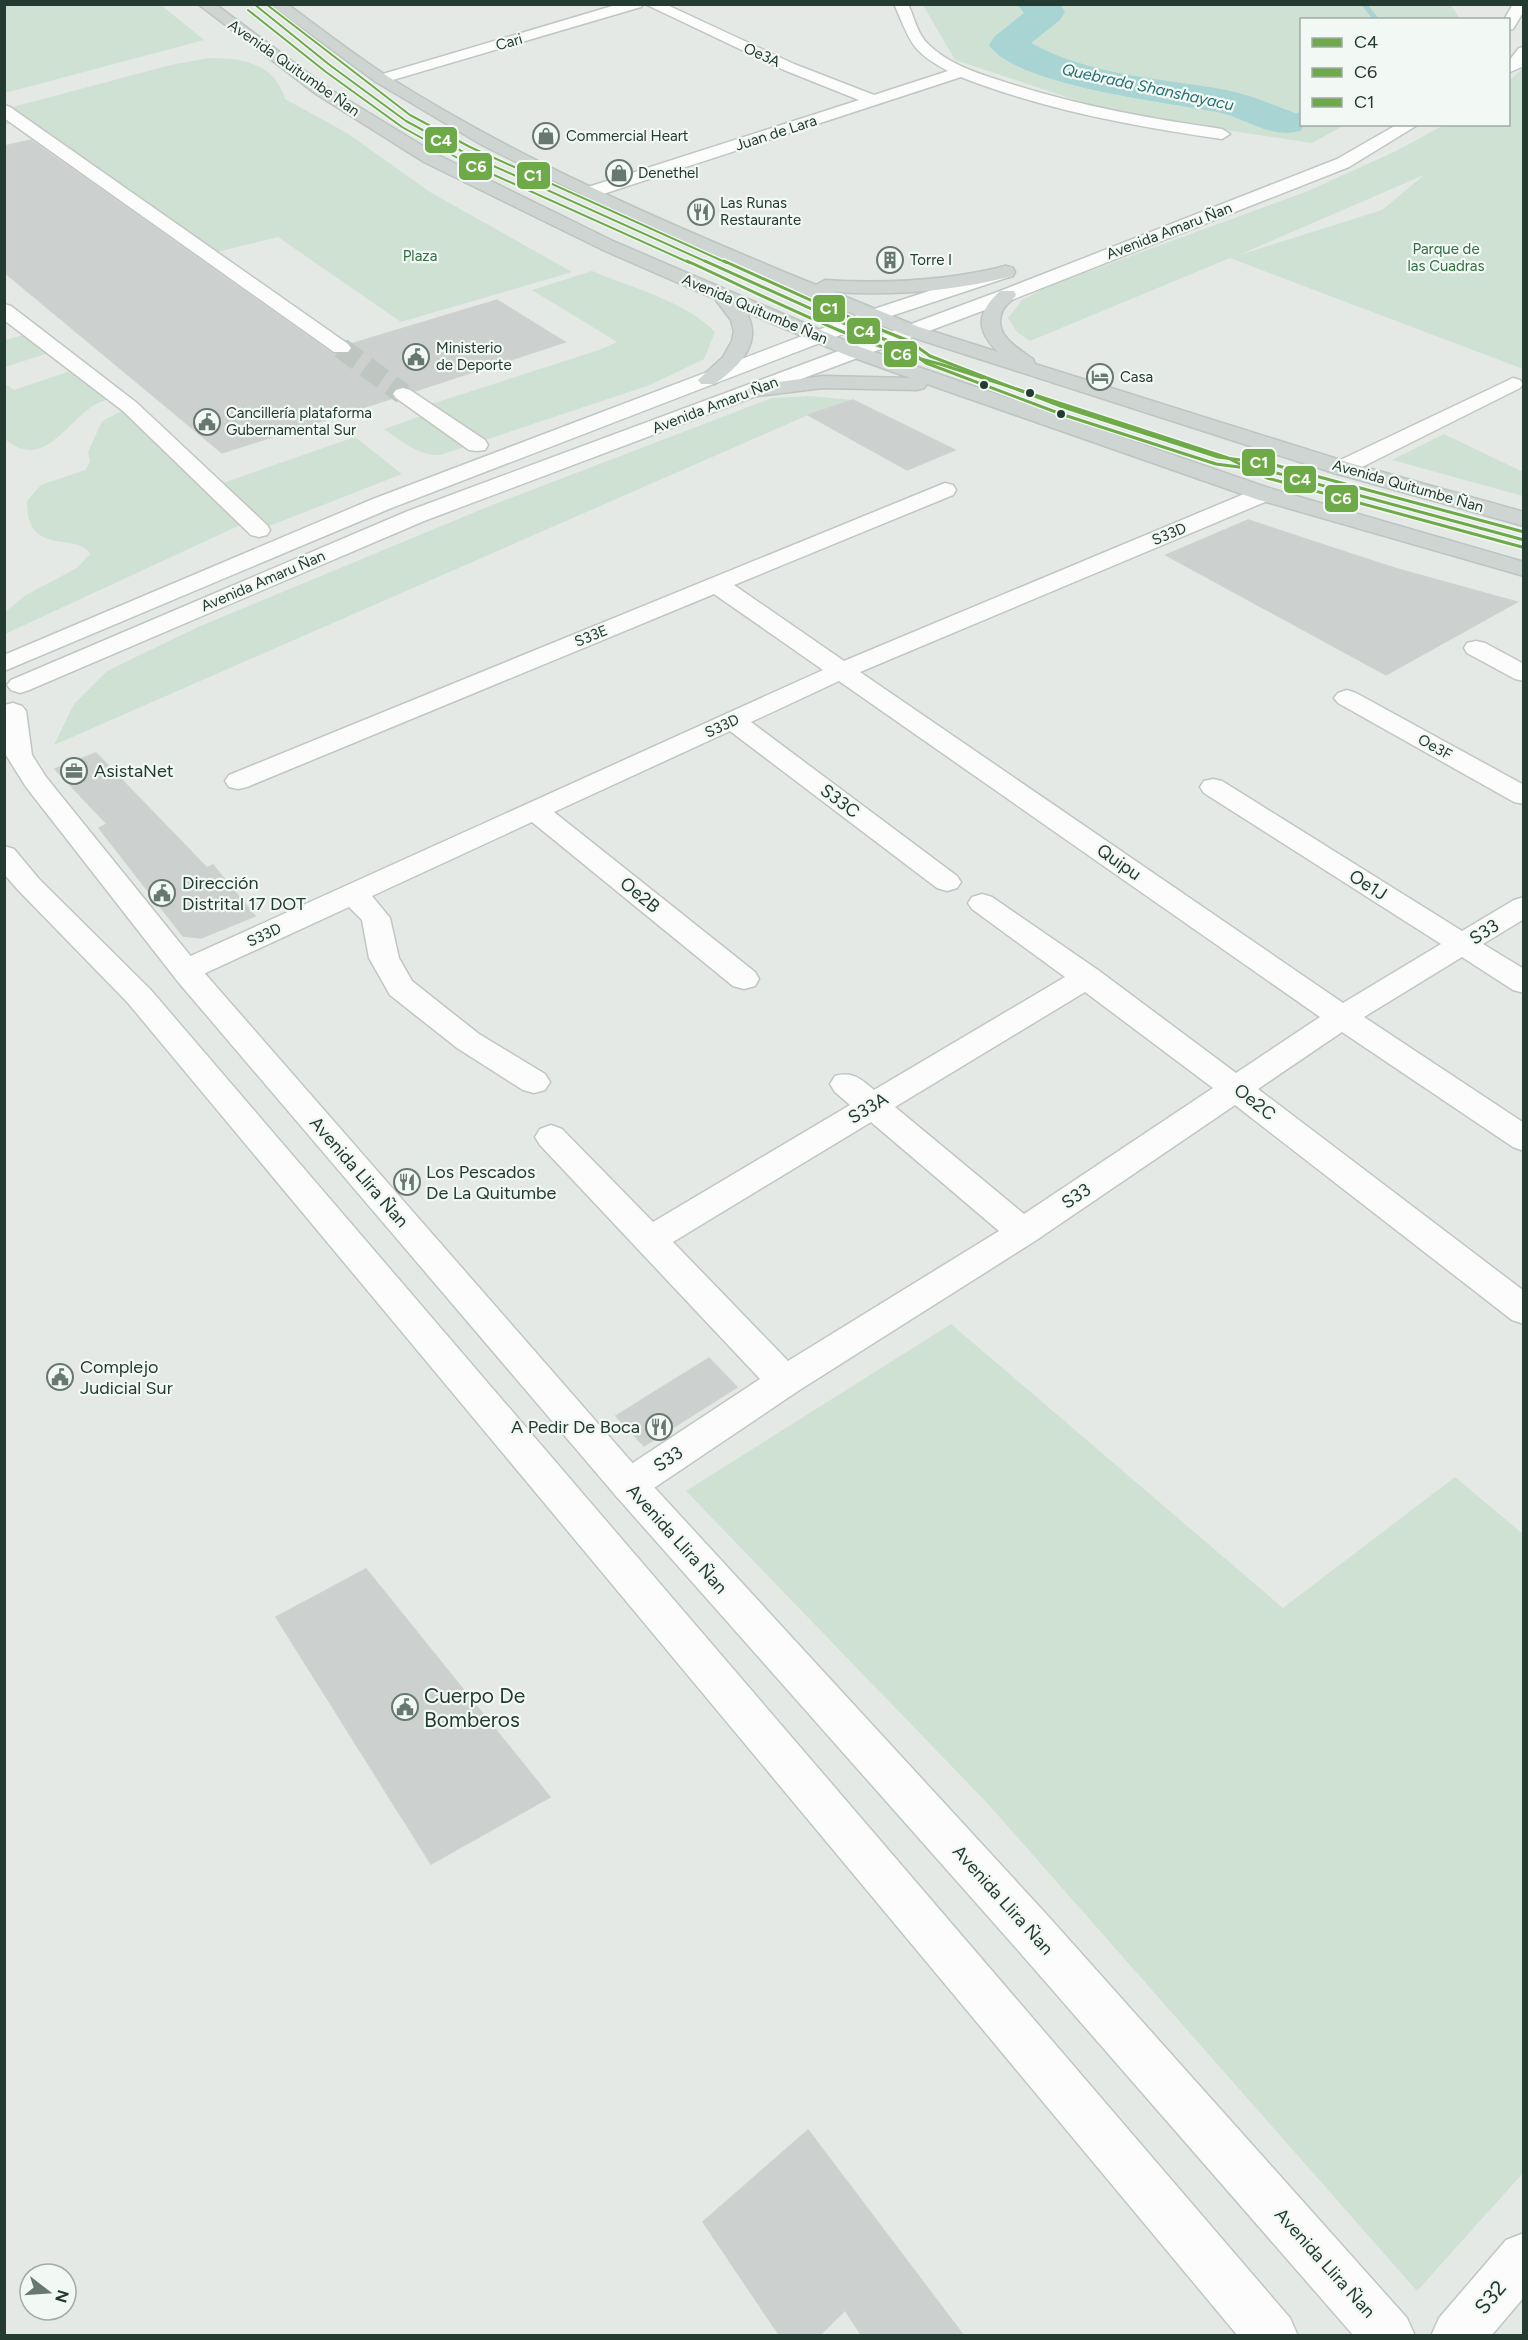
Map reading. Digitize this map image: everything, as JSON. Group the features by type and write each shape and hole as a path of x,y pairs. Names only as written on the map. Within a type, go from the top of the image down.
{"main road":[{"name":"Avenida Quitumbe Ñan","path":"205,4 322,91 430,158 609,246 818,337 1264,494 1524,569"},
{"name":"Avenida Quitumbe Ñan","path":"277,4 381,79 488,141 663,228 790,281 912,331 1342,468 1524,519"},
{"path":"790,281 887,289 951,284 1006,272"},
{"path":"1007,295 993,310 990,326 1005,349 1037,371"},
{"path":"708,380 733,359 744,337 740,315 723,296"},
{"path":"757,390 812,383 858,381 920,385 980,394"}],"street":[{"name":"Cari","path":"381,79 636,4"},
{"name":"Oe3A","path":"652,4 789,67 874,100"},
{"path":"902,4 915,38 934,55 960,72 1043,100 1129,121 1222,134"},
{"path":"1510,24 1520,4"},
{"path":"1510,68 1517,64 1524,51"},
{"name":"Juan de Lara","path":"591,192 674,171 789,133 874,100 927,87 960,72"},
{"path":"4,110 341,348"},
{"name":"Avenida Amaru Ñan","path":"9,689 416,516 1007,295 1343,163 1408,126"},
{"name":"Avenida Amaru Ñan","path":"9,689 381,504 875,315 1026,265"},
{"path":"4,310 130,407 259,530"},
{"path":"1342,468 1513,384"},
{"path":"403,394 477,445"},
{"name":"S33E","path":"238,781 945,490"},
{"name":"S33D","path":"186,970 843,670 1264,494"},
{"name":"Quipu","path":"716,584 1342,1017 1524,1139"},
{"path":"1476,648 1524,674"},
{"name":"Avenida Llira Ñan","path":"9,689 19,755 35,782 186,970 629,1485 1032,1932 1389,2336"},
{"name":"Oe3F","path":"1347,698 1524,796"},
{"name":"S33C","path":"734,721 947,882"},
{"name":"Oe1J","path":"1213,787 1524,982"},
{"name":"Oe2B","path":"535,811 744,979"},
{"path":"4,855 29,885 139,996 1272,2336"},
{"path":"354,894 376,918 384,958 401,988 468,1041 534,1082"},
{"name":"Oe2C","path":"982,903 1088,977 1236,1087 1524,1310"},
{"name":"S33","path":"629,1485 785,1381 1023,1232 1342,1017 1464,945 1524,906"},
{"name":"S33A","path":"650,1240 1088,977"},
{"path":"846,1084 1023,1232"},
{"path":"550,1137 785,1381"},
{"name":"S32","path":"1457,2336 1524,2258"},
{"path":"1232,2286 1242,2336"}],"green space":[{"path":"5,4 161,5 204,40 5,93"},
{"path":"1450,4 1459,18 1300,18 1300,126 1343,126 1312,143 1118,114 955,60 923,5"},
{"name":"Plaza","path":"209,58 245,61 265,70 280,87 285,99 347,133 430,192 572,272 401,322 278,237 217,252 21,121 5,125 5,109 171,65"},
{"name":"Parque de las Cuadras","path":"1523,68 1523,369 1230,258 1030,341 1017,332 1008,318 1022,300 1049,286 1308,191 1396,151 1442,126 1510,126 1510,80","holes":["1424,175 1382,210 1239,255"]},
{"path":"592,271 674,304 703,321 715,332 704,359 650,385 440,455 417,450 384,429 430,413 422,407 599,350 617,342 532,290"},
{"path":"31,333 55,351 5,367 5,340"},
{"path":"79,368 117,397 90,408 59,436 40,448 29,450 18,447 5,439 4,383 14,390"},
{"path":"810,396 853,400 808,415 54,745 74,704 107,671 198,627 492,505 772,398"},
{"path":"130,407 214,486 355,437 402,474 259,530 249,521 5,634 5,612 26,595 77,568 90,554 84,547 54,541 35,531 29,519 27,501 41,485 85,470 90,462 88,452 102,421"},
{"path":"1444,434 1523,472 1523,496 1392,460"},
{"path":"951,1324 1283,1608 1455,1477 1523,1534 1523,2173 1417,2291 989,1805 686,1491"}],"building":[{"path":"31,140 333,354 348,354 353,348 351,344 497,300 565,342 415,391 404,386 395,388 391,394 393,398 222,453 4,272 4,146"},
{"path":"853,400 955,450 907,470 808,415"},
{"path":"1248,520 1394,568 1517,602 1386,675 1166,555"},
{"path":"96,753 207,868 213,865 255,916 201,938 183,936 99,828 107,824 55,769"},
{"path":"709,1358 737,1387 644,1446 616,1416"},
{"name":"Cuerpo De Bomberos","path":"366,1569 550,1797 431,1864 276,1617"},
{"path":"808,2130 964,2336 862,2336 845,2310 819,2336 780,2336 703,2222"}],"waterway":[{"name":"Quebrada Shanshayacu","path":"1034,4 1047,12 1007,45 1041,64 1132,87 1228,102 1286,123"},
{"path":"1364,4 1375,18"},
{"path":"1286,123 1300,113"}],"tunnel":[{"path":"341,348 403,394"}],"transit line":[{"name":"C4","path":"254,4 331,66 406,121 467,154 836,320 906,348 926,363 1061,414 1216,464 1269,471 1524,540"},
{"name":"C1","path":"266,4 410,115 470,147 839,313 909,341 930,356 1063,407 1218,457 1271,464 1524,532"},
{"name":"C6","path":"248,10 326,72 402,127 463,161 845,332 903,355 940,364 1228,458 1267,478 1522,547"}],"place":[{"name":"Commercial Heart","path":"546,136"},
{"name":"Denethel","path":"619,173"},
{"name":"Las Runas Restaurante","path":"701,212"},
{"name":"Torre I","path":"890,260"},
{"name":"Ministerio de Deporte","path":"416,357"},
{"name":"Casa","path":"1100,377"},
{"name":"Cancillería plataforma Gubernamental Sur","path":"207,422"},
{"name":"AsistaNet","path":"74,771"},
{"name":"Dirección Distrital 17 DOT","path":"162,893"},
{"name":"Los Pescados De La Quitumbe","path":"407,1182"},
{"name":"Complejo Judicial Sur","path":"60,1377"},
{"name":"A Pedir De Boca","path":"659,1427"},
{"name":"Cuerpo De Bomberos","path":"405,1707"}]}
